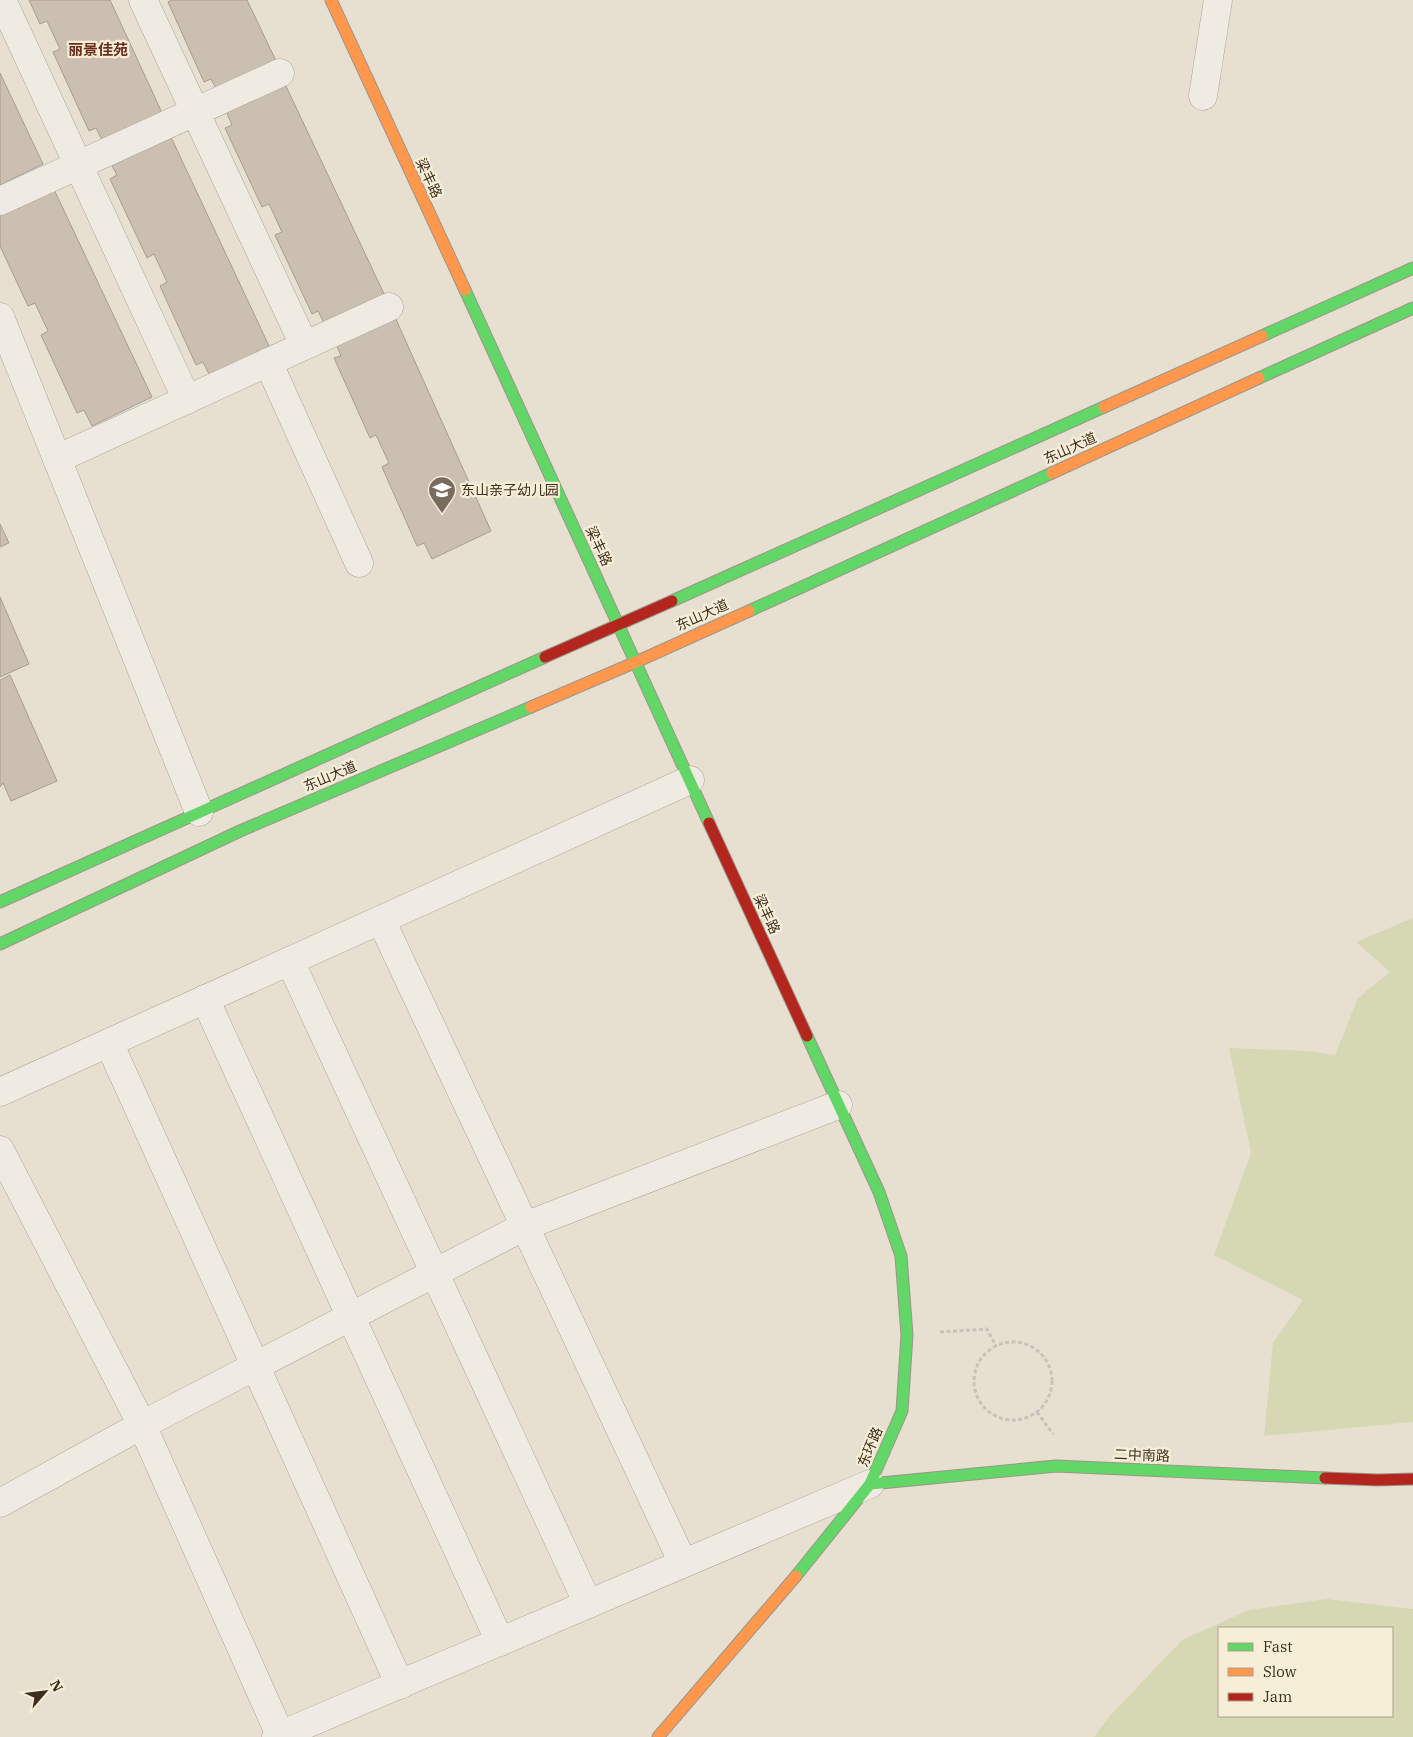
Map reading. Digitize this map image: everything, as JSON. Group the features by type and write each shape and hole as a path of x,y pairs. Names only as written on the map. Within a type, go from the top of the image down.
{"main road":[{"name":"梁丰路","path":"331,0 838,1105"},
{"name":"东山大道","path":"0,902 1413,268"},
{"name":"东山大道","path":"0,944 240,831 636,662 1413,308"},
{"name":"东环路","path":"658,1737 770,1608 870,1484 902,1412 907,1335 901,1256 879,1192 838,1105"},
{"name":"二中南路","path":"870,1484 1056,1466 1378,1480 1413,1479"}],"street":[{"path":"2,0 187,400"},
{"path":"143,0 304,345"},
{"path":"1203,96 1218,0"},
{"path":"0,201 280,73"},
{"path":"58,459 389,307"},
{"path":"0,317 199,812"},
{"path":"268,362 359,563"},
{"path":"0,1092 690,780"},
{"path":"381,920 683,1564"},
{"path":"290,961 588,1604"},
{"path":"204,999 500,1642"},
{"path":"109,1042 400,1685"},
{"path":"0,1504 142,1425 524,1226 838,1105"},
{"path":"0,1150 142,1425 279,1736 870,1484"}],"path":[{"path":"940,1332 987,1329 996,1346"},
{"path":"1013,1341 1026,1344 1038,1350 1047,1361 1052,1374 1052,1387 1048,1400 1040,1411 1029,1417 1017,1420 1004,1419 993,1414 983,1406 977,1395 974,1383 975,1370 981,1359 989,1350 996,1346 1013,1341"}],"green space":[{"path":"1413,918 1413,1422 1264,1436 1273,1343 1303,1300 1214,1255 1251,1153 1229,1048 1308,1051 1335,1055 1358,998 1390,972 1356,942"},
{"path":"1326,1599 1413,1609 1413,1737 1094,1737 1108,1718 1182,1640 1249,1610"}],"building":[{"path":"29,0 110,0 163,115 104,144 96,128 89,131 53,52 60,49 47,21 40,24"},
{"path":"172,0 247,0 278,65 219,94 211,79 204,82 168,2"},
{"path":"0,73 43,164 0,185"},
{"path":"285,84 386,298 326,327 318,311 312,314 275,235 282,232 269,204 262,207 225,128 232,125 226,111"},
{"path":"170,135 270,348 211,378 203,362 196,365 160,286 167,282 154,254 147,258 110,179 117,175 110,162"},
{"path":"51,183 152,397 92,426 84,410 77,413 41,335 48,331 35,303 28,306 0,246 0,206"},
{"path":"394,315 491,531 432,559 424,543 417,546 382,467 389,463 376,435 370,438 334,358 341,356 335,342"},
{"path":"0,524 9,543 0,547"},
{"path":"0,597 29,664 0,677"},
{"path":"10,675 57,781 11,801 3,783 0,787 0,680"}],"traffic: fast":[{"path":"1262,336 1413,268"},
{"path":"465,290 709,823"},
{"path":"1259,378 1413,308"},
{"path":"672,601 1104,407"},
{"path":"749,611 1052,473"},
{"path":"0,902 545,657"},
{"path":"0,944 240,831 531,707"},
{"path":"796,1576 870,1484 902,1411 907,1335 901,1256 879,1192 807,1036"},
{"path":"870,1484 1056,1466 1325,1478"}],"traffic: slow":[{"path":"331,0 465,290"},
{"path":"1104,407 1262,336"},
{"path":"1052,473 1259,378"},
{"path":"531,707 749,611"},
{"path":"658,1737 796,1576"}],"traffic: jam":[{"path":"545,657 672,601"},
{"path":"709,823 807,1036"},
{"path":"1325,1478 1413,1479"}],"place":[{"name":"东山亲子幼儿园","path":"442,514"}],"district":[{"name":"丽景佳苑","path":"98,49"}]}
